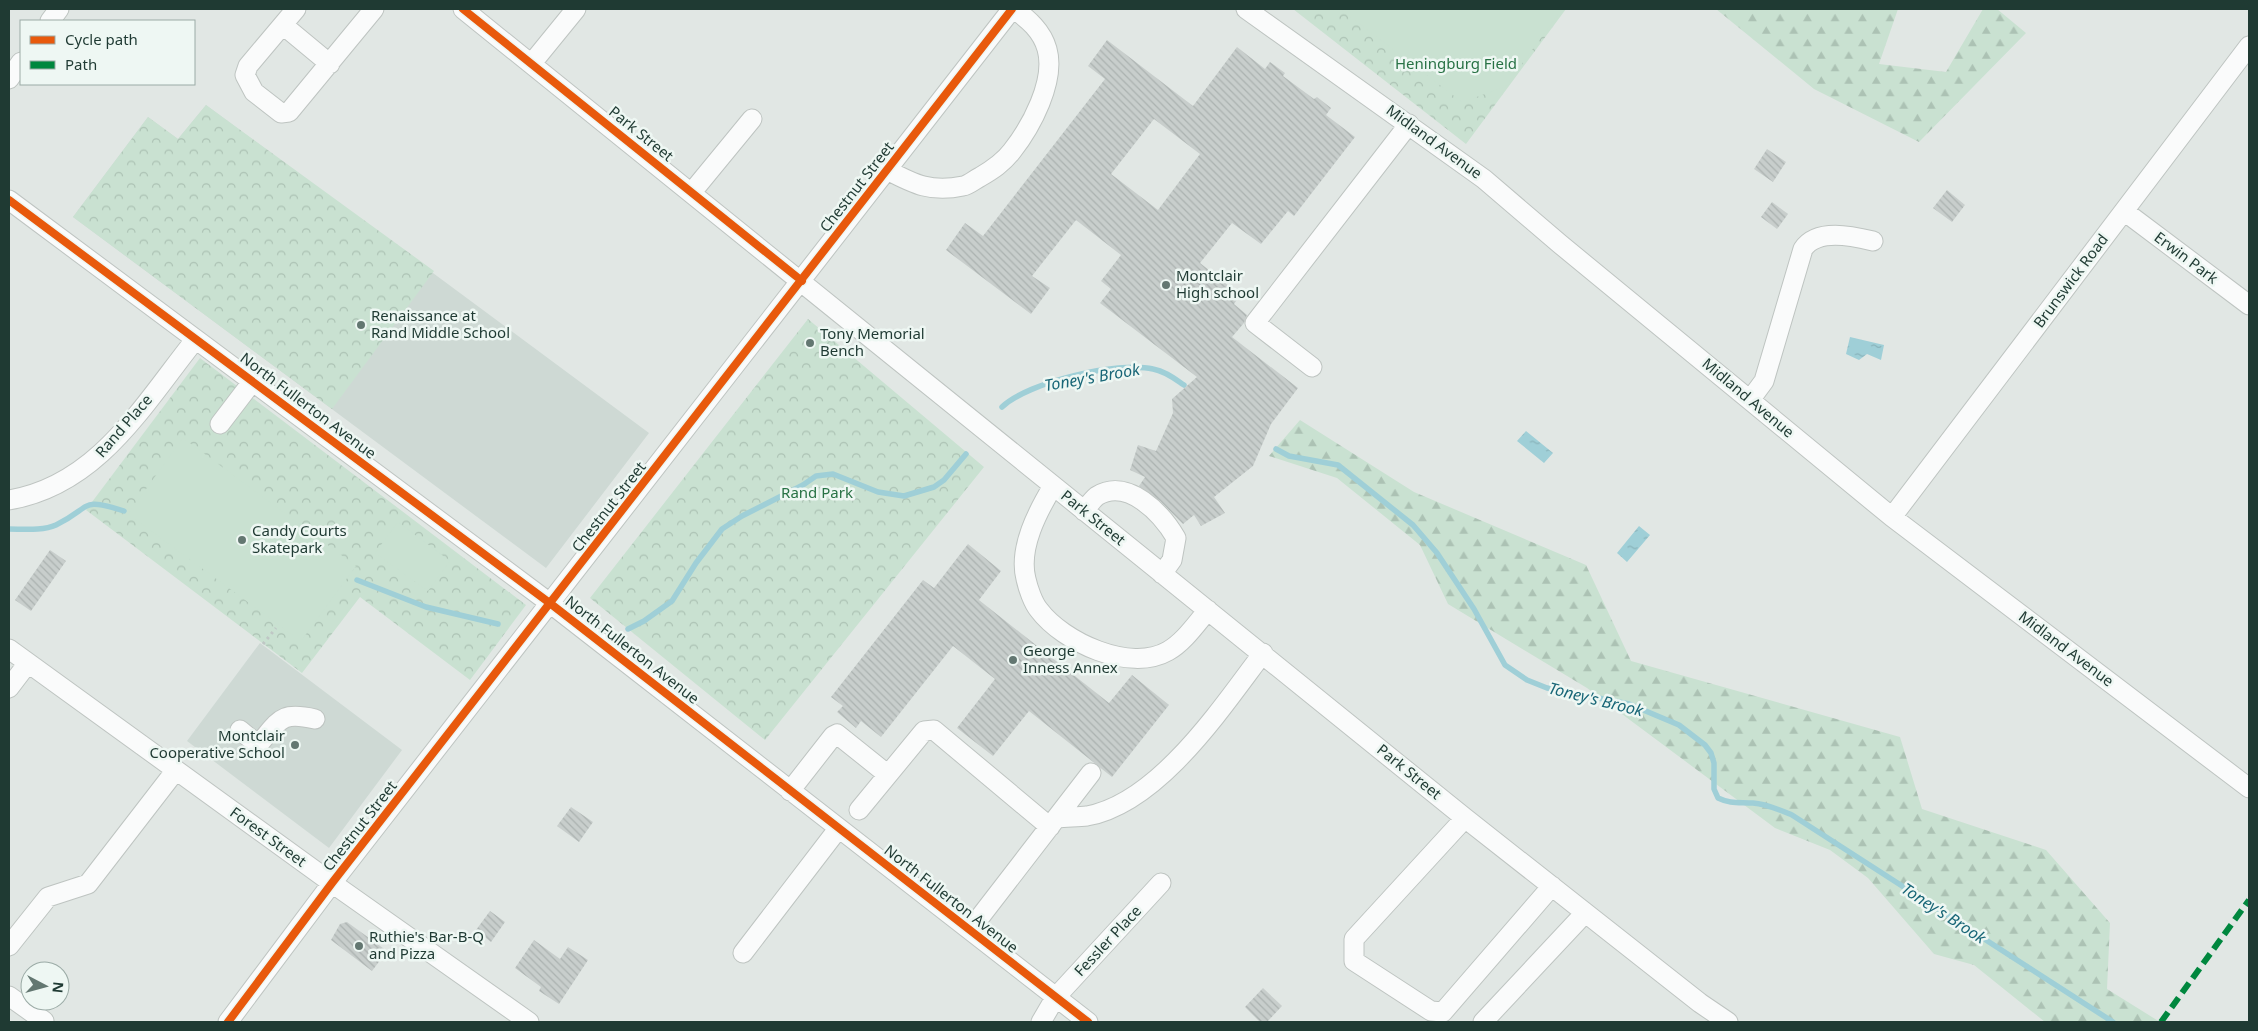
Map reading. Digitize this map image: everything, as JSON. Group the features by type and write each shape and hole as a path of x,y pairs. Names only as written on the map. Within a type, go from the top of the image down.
{"street":[{"path":"51,20 59,9"},
{"path":"296,9 248,66 245,74 254,92 281,113 289,112 374,9"},
{"name":"Park Street","path":"463,9 1465,818 1700,1003 1728,1022"},
{"path":"532,63 576,9"},
{"path":"887,170 920,187 936,189 965,186 997,167 1012,152 1032,122 1040,105 1048,76 1048,50 1041,35 1029,20 1013,9"},
{"name":"Chestnut Street","path":"228,1022 332,883 1013,9"},
{"name":"Midland Avenue","path":"1246,9 1484,179 1892,517 2249,788"},
{"path":"282,25 330,64"},
{"name":"Brunswick Road","path":"1892,517 2249,46"},
{"path":"9,79 20,63"},
{"path":"692,192 752,119"},
{"path":"1312,367 1255,323 1409,124"},
{"name":"North Fullerton Avenue","path":"9,200 551,604 1088,1022"},
{"name":"Erwin Park","path":"2124,211 2249,305"},
{"path":"1750,400 1764,381 1802,249 1815,238 1843,236 1873,241"},
{"name":"Rand Place","path":"9,500 26,497 46,490 65,482 85,469 114,442 196,340"},
{"path":"220,424 252,382"},
{"path":"1054,486 1040,507 1024,554 1025,578 1038,609 1054,626 1086,646 1101,652 1117,656 1156,657 1169,651 1180,642 1208,610"},
{"path":"1084,511 1096,497 1107,492 1120,491 1132,495 1158,514 1176,538 1172,560 1162,574"},
{"name":"Forest Street","path":"9,649 332,883 528,1022"},
{"path":"860,810 924,731 934,730 1054,823 1089,816 1136,795 1170,766 1201,734 1263,653"},
{"path":"9,688 28,663"},
{"path":"240,730 258,745 282,717 293,715 315,719"},
{"path":"790,791 833,736 837,734 888,774"},
{"path":"9,946 48,897 88,884 176,770"},
{"path":"970,930 1054,823 1090,773"},
{"path":"1465,818 1354,940 1354,961 1431,1011 1443,1012 1552,886"},
{"path":"743,953 838,829"},
{"name":"Fessler Place","path":"1040,1022 1055,998 1161,884"},
{"path":"1483,1022 1585,912"},
{"path":"9,996 44,1022"}],"path":[{"path":"263,644 276,628"}],"shaded area":[{"name":"Renaissance at Rand Middle School","path":"206,105 649,433 546,568 73,217 148,117 178,139"},
{"name":"Montclair Cooperative School","path":"260,643 402,750 329,848 187,741"}],"green space":[{"name":"Heningburg Field","path":"1293,9 1566,9 1466,144"},
{"name":"Heningburg Field","path":"1340,9 1562,9 1505,87 1462,102"},
{"path":"1716,9 1898,9 1879,64 1946,72 1983,9 1997,9 2026,33 1919,142 1814,89"},
{"path":"206,105 434,271 332,409 73,217 148,117 178,139"},
{"name":"Rand Park","path":"808,319 984,467 765,740 590,598"},
{"path":"200,358 526,605 470,680 360,597 302,673 86,510"},
{"path":"1300,420 1414,492 1586,565 1631,661 1900,737 1922,809 2046,850 2110,923 2107,989 2160,1022 2045,1022 1974,965 1934,954 1868,878 1830,850 1775,828 1587,688 1448,604 1420,545 1337,478 1269,456"},
{"name":"Candy Courts Skatepark","path":"183,438 356,566 301,641 128,514"},
{"path":"398,522 450,561 428,591 375,553"}],"water":[{"path":"1850,337 1884,345 1881,360 1867,354 1859,360 1846,354"},
{"path":"1526,431 1553,453 1544,463 1517,441"},
{"path":"1639,526 1650,535 1627,562 1617,553"}],"building":[{"name":"Montclair High school","path":"1107,40 1193,106 1237,47 1265,69 1270,62 1285,73 1283,76 1314,99 1317,97 1331,108 1326,115 1355,137 1294,216 1288,211 1261,244 1232,223 1200,263 1240,295 1234,304 1247,315 1244,323 1232,337 1298,388 1271,424 1253,466 1214,497 1225,513 1201,526 1194,515 1183,524 1160,501 1139,486 1145,477 1130,470 1138,445 1156,451 1173,413 1172,399 1197,377 1100,303 1111,289 1101,281 1121,255 1076,220 1032,276 1050,288 1031,314 946,250 965,223 983,236 1105,79 1088,66","holes":["1154,119 1200,154 1158,210 1111,174"]},
{"path":"1767,149 1786,162 1773,182 1754,169"},
{"path":"1947,190 1965,205 1952,222 1933,208"},
{"path":"1772,202 1788,214 1777,229 1761,217"},
{"name":"George Inness Annex","path":"968,544 1001,571 979,600 1109,703 1132,675 1169,705 1112,777 1029,711 993,756 957,728 995,679 953,646 881,737 861,721 856,728 837,712 843,706 831,697 923,580 934,588"},
{"path":"50,550 66,561 31,611 15,600"},
{"path":"571,807 593,822 579,842 557,826"},
{"path":"490,911 505,922 491,942 476,930"},
{"name":"Ruthie's Bar-B-Q and Pizza","path":"347,922 387,951 372,971 331,940 340,924"},
{"path":"534,940 560,959 568,947 588,960 559,1004 539,991 541,987 515,968"},
{"path":"1263,988 1282,1006 1267,1022 1260,1022 1245,1007"}],"waterway":[{"name":"Toney's Brook","path":"1002,407 1032,389 1052,382 1118,368 1138,367 1157,370 1184,385"},
{"name":"Toney's Brook","path":"1276,449 1289,456 1338,465 1413,525 1437,553 1474,609 1505,665 1527,680 1547,688 1629,704 1679,725 1705,745 1711,753 1714,763 1714,789 1718,798 1731,802 1763,805 1792,815 2113,1022"},
{"name":"Toney's Brook","path":"628,629 644,621 672,601 696,563 722,529 742,516 803,485 816,476 833,474 878,492 904,496 934,487 944,480 966,454"},
{"name":"Toney's Brook","path":"9,529 51,527 92,504 124,511"},
{"name":"Toney's Brook","path":"357,580 426,607 498,624"}],"marked path":[{"path":"2161,1022 2249,900"}],"cycle path":[{"path":"463,9 802,281"},
{"path":"228,1022 332,883 1012,9"},
{"path":"9,200 551,604 1088,1022"}],"place":[{"name":"Montclair High school","path":"1166,285"},
{"name":"Renaissance at Rand Middle School","path":"361,325"},
{"name":"Tony Memorial Bench","path":"810,343"},
{"name":"Candy Courts Skatepark","path":"242,540"},
{"name":"George Inness Annex","path":"1013,660"},
{"name":"Montclair Cooperative School","path":"295,745"},
{"name":"Ruthie's Bar-B-Q and Pizza","path":"359,946"}]}
